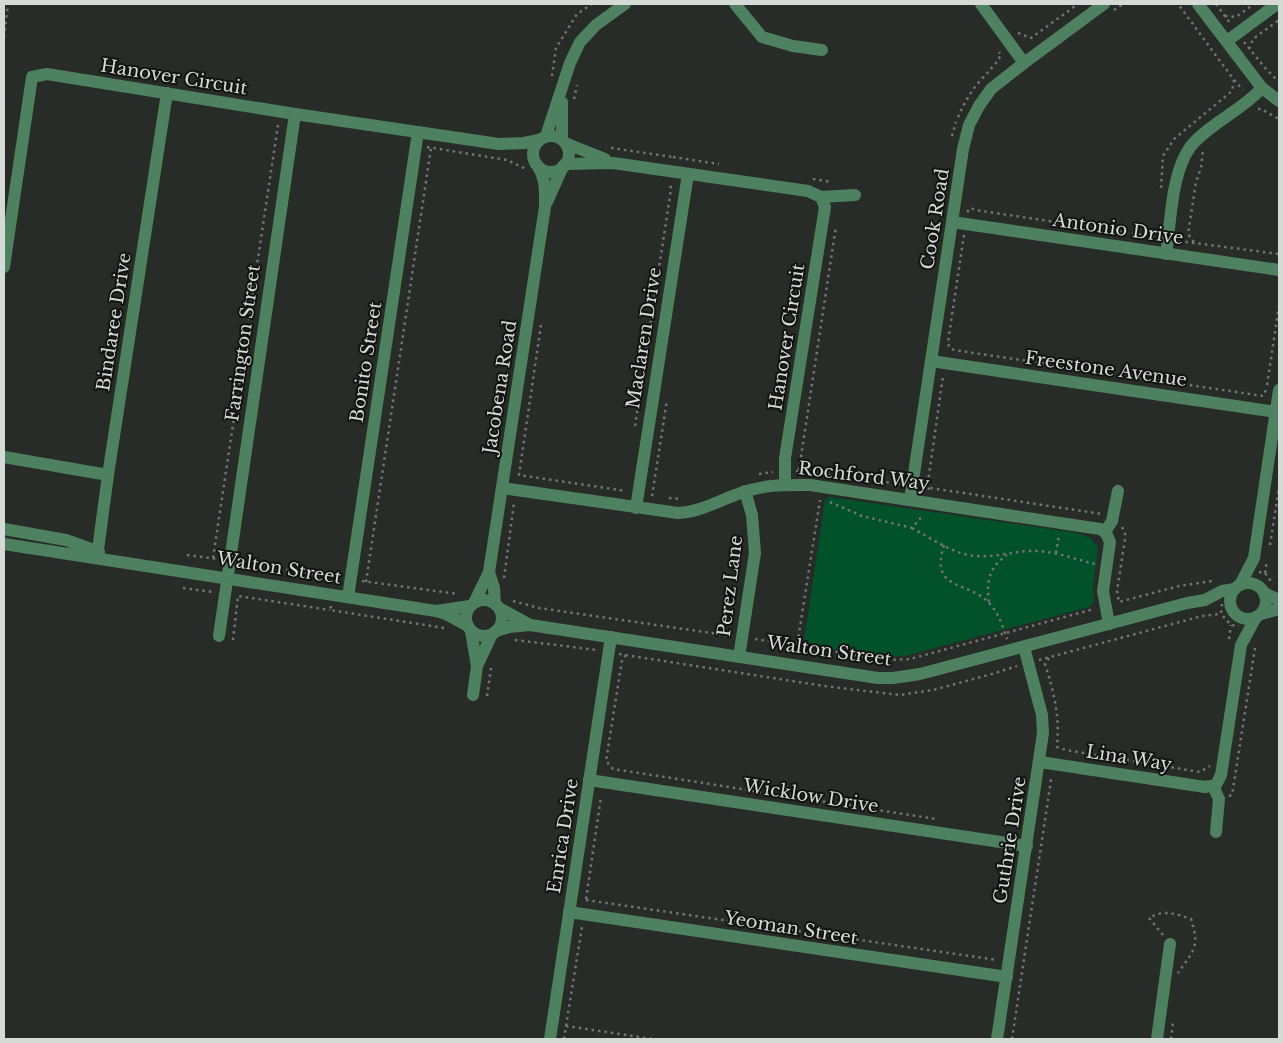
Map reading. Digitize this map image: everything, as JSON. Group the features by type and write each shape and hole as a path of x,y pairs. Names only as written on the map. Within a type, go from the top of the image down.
{"street":[{"path":"536,164 533,152 534,146 543,138 563,87 570,63 580,42 596,25 625,4"},
{"path":"735,4 762,38 793,46 822,50"},
{"path":"982,4 1024,63"},
{"path":"1198,4 1232,37 1262,88 1279,102"},
{"path":"1232,37 1277,4"},
{"name":"Cook Road","path":"910,500 963,148 969,125 979,106 992,90 1024,63 1106,10"},
{"name":"Hanover Circuit","path":"4,267 32,77 47,74 167,93 294,120 418,132 499,144"},
{"path":"563,87 563,141 568,153 564,165"},
{"path":"1166,254 1164,236 1177,175 1192,146 1208,131 1252,99 1262,88"},
{"name":"Bindaree Drive","path":"97,554 167,93"},
{"name":"Farrington Street","path":"219,636 294,120"},
{"name":"Bonito Street","path":"348,597 418,132"},
{"path":"499,144 524,143 552,136 613,162 670,178 808,191 821,197 855,195"},
{"path":"499,144 525,154 536,164 548,171 554,171 564,165 613,162"},
{"name":"Jacobena Road","path":"536,164 543,177 546,206"},
{"name":"Jacobena Road","path":"472,604 489,572 546,206 556,179 564,165"},
{"name":"Maclaren Drive","path":"636,508 687,180"},
{"name":"Hanover Circuit","path":"785,478 825,207 821,197"},
{"name":"Antonio Drive","path":"952,222 1279,270"},
{"name":"Freestone Avenue","path":"931,361 1276,412"},
{"path":"1216,832 1219,799 1214,786 1219,782 1221,775 1235,644 1241,617 1230,598 1232,588 1254,558 1279,390"},
{"path":"4,457 108,475"},
{"name":"Rochford Way","path":"502,488 668,513 689,513 785,478 810,485 1092,527 1105,532"},
{"name":"Perez Lane","path":"739,657 755,553 752,515 745,491"},
{"path":"1109,624 1102,591 1110,542 1105,532 1113,517 1118,491"},
{"name":"Walton Street","path":"4,529 66,540 97,554 117,560 436,611 446,614 470,629"},
{"name":"Walton Street","path":"4,544 97,554"},
{"path":"1241,617 1266,604 1262,590 1261,573 1254,558"},
{"name":"Jacobena Road","path":"489,572 497,606"},
{"path":"1232,588 1251,583 1262,590 1278,595"},
{"name":"Walton Street","path":"494,632 509,627 530,625 893,678 920,674 1205,600 1232,588"},
{"path":"473,695 477,666 466,616 472,604 485,600 497,606 501,612 501,622 477,666"},
{"path":"1205,600 1241,617 1279,609"},
{"name":"Walton Street","path":"436,611 472,604"},
{"name":"Walton Street","path":"497,606 530,625"},
{"path":"470,629 481,636 494,632"},
{"name":"Enrica Drive","path":"552,1039 569,912 611,637"},
{"name":"Guthrie Drive","path":"998,1039 1001,976 1027,846 1040,762 1043,720 1024,647"},
{"name":"Lina Way","path":"1040,762 1205,787 1214,786"},
{"name":"Wicklow Drive","path":"589,780 1027,846"},
{"name":"Yeoman Street","path":"569,912 1001,976"},
{"path":"1157,1039 1170,944"}],"path":[{"path":"4,38 8,4"},
{"path":"1013,27 1019,34 1030,38 1078,4"},
{"path":"1106,10 1123,4"},
{"path":"1161,188 1163,156 1174,139 1232,91 1234,80 1178,4"},
{"path":"1216,4 1225,16 1232,37 1249,49 1279,82"},
{"path":"1225,16 1236,17 1254,4"},
{"path":"1249,49 1252,39 1279,20"},
{"path":"952,137 961,109 979,81 998,61 1001,55 997,48"},
{"path":"573,103 577,82"},
{"path":"1253,109 1261,109 1279,119"},
{"path":"272,124 278,125 294,120"},
{"path":"212,559 278,125"},
{"path":"1194,242 1188,234 1204,145"},
{"path":"416,146 507,160 530,171 532,175 543,177"},
{"path":"607,147 673,157 670,178 671,190 635,424"},
{"path":"366,582 431,148"},
{"path":"670,178 687,180"},
{"path":"968,203 975,210 1157,238 1164,236 1279,254"},
{"path":"971,208 968,211 948,342 949,347 954,350 1263,396 1267,389 1279,306"},
{"path":"541,324 519,475 660,497"},
{"path":"929,488 928,482 943,376 950,377"},
{"path":"758,475 772,466"},
{"path":"894,482 901,477 902,467"},
{"path":"765,472 785,478 812,472 894,482 1113,517 1125,533 1117,591 1119,602"},
{"path":"1270,545 1279,488"},
{"path":"667,498 689,500"},
{"path":"504,585 504,571 514,504 517,502"},
{"path":"912,528 966,555 993,556 1030,551 1046,552 1106,567 1121,568"},
{"path":"944,545 940,561 945,577 954,585 969,590 989,603 1000,618 1014,666 1020,674"},
{"path":"989,603 987,590 990,573 1000,560 1008,554"},
{"path":"187,555 451,594 464,594"},
{"path":"1268,555 1261,573 1278,595"},
{"path":"797,646 888,660 910,659 1179,586 1223,580 1232,588 1241,617 1235,644"},
{"path":"183,588 212,592"},
{"path":"233,640 238,596 330,610"},
{"path":"1219,799 1232,795 1255,643"},
{"path":"626,656 622,660 606,761 613,769 944,820"},
{"path":"1050,657 1045,664 1057,704 1057,747 1090,755 1200,772 1210,766"},
{"path":"487,696 491,666"},
{"path":"1012,1039 1051,780 1052,777 1062,778"},
{"path":"586,900 997,960"},
{"path":"998,955 997,960 1001,976"},
{"path":"564,1039 566,1026 654,1039"}],"green space":[{"path":"830,497 1077,533 1091,538 1098,547 1093,587 1094,601 1089,607 905,656 884,657 807,645 804,641 825,500"}]}
